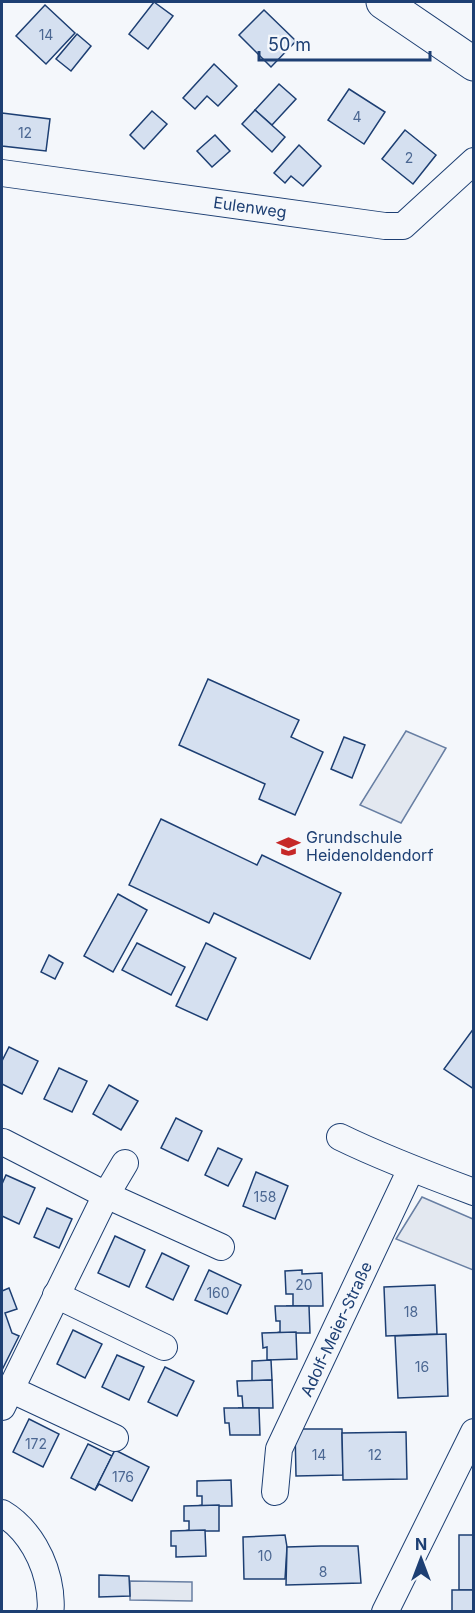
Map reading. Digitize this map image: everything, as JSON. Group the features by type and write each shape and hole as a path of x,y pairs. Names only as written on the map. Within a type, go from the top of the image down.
{"main road":[{"path":"383,2 474,64"}],"street":[{"name":"Eulenweg","path":"2,173 385,226 403,226 474,161"},
{"path":"340,1137 411,1169 474,1192"},
{"path":"3,1142 106,1195 221,1247"},
{"path":"115,1438 6,1398 106,1195 125,1162"},
{"name":"Adolf-Meier-Straße","path":"274,1492 279,1449 411,1169"},
{"path":"56,1295 164,1347"},
{"path":"385,1611 474,1432"},
{"path":"2,1513 12,1519 39,1553 48,1578 50,1611"}],"shaded area":[{"path":"406,731 446,748 401,823 360,805"},
{"path":"422,1197 473,1219 473,1270 396,1239"},
{"path":"130,1581 192,1582 192,1601 130,1600"}],"building":[{"path":"154,2 173,16 148,49 129,34"},
{"path":"45,5 75,33 46,64 16,36"},
{"path":"264,10 296,41 271,67 239,35"},
{"path":"77,34 91,46 71,71 56,59"},
{"path":"214,64 237,86 218,106 207,96 195,109 183,98"},
{"path":"279,84 296,99 272,125 255,110"},
{"path":"349,89 385,112 364,144 328,120"},
{"path":"255,110 285,137 272,152 242,124"},
{"path":"152,111 167,124 144,149 130,135"},
{"path":"2,113 50,119 46,151 2,146"},
{"path":"405,130 436,155 413,184 382,159"},
{"path":"215,135 230,151 212,167 197,151"},
{"path":"299,145 321,166 303,186 291,176 285,183 274,173"},
{"path":"208,679 299,720 291,737 323,752 295,815 259,799 265,784 179,745"},
{"path":"344,737 365,745 352,778 331,769"},
{"path":"161,819 257,865 262,855 341,893 310,959 214,913 209,923 129,885"},
{"path":"118,894 147,910 113,972 84,956"},
{"path":"137,943 185,967 171,995 122,970"},
{"path":"206,943 236,958 207,1020 176,1006"},
{"path":"49,955 63,963 55,979 41,972"},
{"path":"474,1028 474,1089 444,1069"},
{"path":"9,1047 38,1061 22,1094 2,1084 2,1061"},
{"path":"59,1068 87,1081 72,1112 44,1099"},
{"path":"109,1085 138,1101 121,1130 93,1114"},
{"path":"176,1118 202,1131 188,1161 161,1148"},
{"path":"218,1148 242,1159 228,1186 205,1175"},
{"path":"256,1172 288,1186 275,1219 243,1206"},
{"path":"6,1175 35,1188 19,1224 2,1216 2,1184"},
{"path":"47,1208 72,1219 59,1248 34,1237"},
{"path":"115,1236 145,1250 129,1287 98,1273"},
{"path":"162,1253 189,1266 173,1300 146,1287"},
{"path":"209,1270 241,1285 227,1314 195,1300"},
{"path":"302,1270 302,1274 322,1273 323,1306 293,1306 293,1294 286,1294 285,1271"},
{"path":"435,1285 437,1334 386,1336 384,1287"},
{"path":"9,1288 17,1309 5,1313 12,1333 19,1336 2,1370 2,1291"},
{"path":"275,1306 309,1306 310,1333 276,1333 280,1332 280,1321 276,1321"},
{"path":"73,1330 102,1344 85,1378 57,1364"},
{"path":"296,1332 297,1359 267,1360 267,1347 263,1348 262,1333"},
{"path":"446,1334 448,1396 398,1398 395,1336"},
{"path":"117,1355 144,1367 129,1400 102,1387"},
{"path":"271,1360 272,1380 252,1381 252,1361"},
{"path":"165,1367 194,1381 177,1416 148,1402"},
{"path":"272,1380 273,1408 243,1408 242,1396 238,1396 237,1381"},
{"path":"224,1408 259,1408 260,1435 230,1435 229,1423 225,1423"},
{"path":"29,1419 59,1434 43,1467 13,1452"},
{"path":"295,1429 342,1429 343,1475 296,1476"},
{"path":"406,1432 407,1479 343,1480 342,1433"},
{"path":"88,1444 112,1456 95,1490 71,1478"},
{"path":"115,1450 149,1467 132,1501 99,1484 95,1490"},
{"path":"231,1480 232,1506 197,1506 202,1505 202,1496 197,1496 197,1481"},
{"path":"219,1505 219,1531 184,1531 189,1530 189,1521 184,1521 184,1506"},
{"path":"205,1530 206,1556 176,1557 176,1546 171,1546 171,1531"},
{"path":"285,1535 287,1547 285,1579 244,1579 243,1537"},
{"path":"459,1535 474,1535 474,1590 459,1590"},
{"path":"358,1546 361,1583 286,1585 287,1547"},
{"path":"99,1575 129,1576 130,1596 99,1597"},
{"path":"452,1590 474,1590 474,1612 452,1612"}],"place":[{"name":"Grundschule Heidenoldendorf","path":"288,846"}]}
